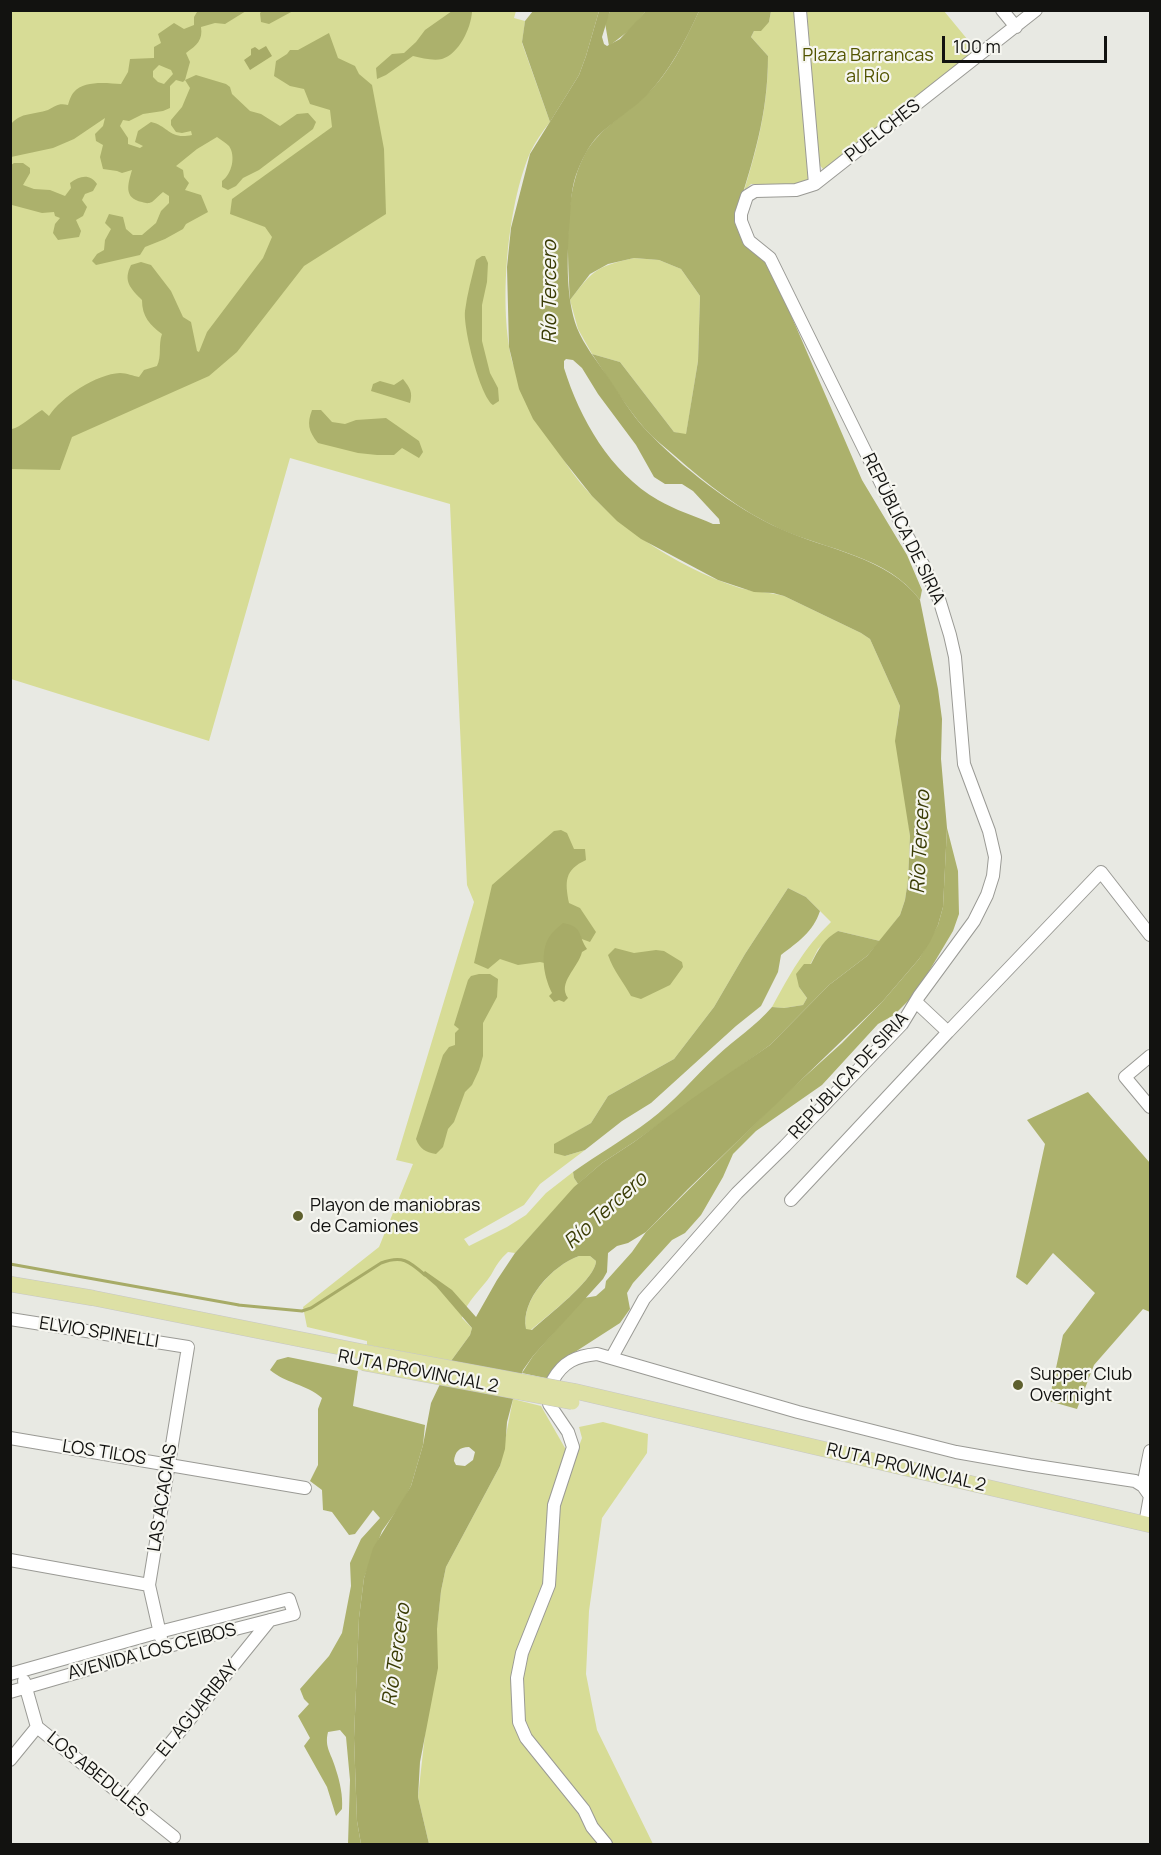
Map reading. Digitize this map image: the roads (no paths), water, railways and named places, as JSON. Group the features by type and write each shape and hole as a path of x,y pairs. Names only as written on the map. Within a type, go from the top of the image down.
{"main road":[{"name":"RUTA PROVINCIAL 2","path":"10,1284 214,1322 364,1358 661,1411 1148,1524"}],"street":[{"path":"801,10 815,184"},
{"path":"1002,10 1016,27"},
{"name":"PUELCHES","path":"815,184 1036,10"},
{"name":"REPÚBLICA DE SIRIA","path":"612,1357 644,1299 737,1193 902,1024 974,921 987,895 993,876 995,857 989,831 964,764 955,657 939,599 770,258 749,241 741,221 747,196 755,191 796,190 815,184"},
{"path":"791,1200 1101,872 1150,935"},
{"path":"916,1002 948,1032"},
{"path":"1150,1056 1125,1077 1150,1107"},
{"name":"ELVIO SPINELLI","path":"10,1319 188,1347"},
{"name":"LAS ACACIAS","path":"165,1647 159,1632 149,1585 188,1347"},
{"path":"553,1380 562,1367 580,1356 597,1354 798,1413 956,1452 1123,1478 1143,1486 1150,1496 1148,1524"},
{"path":"549,1404 568,1432 573,1447 554,1505 549,1586 525,1643 518,1670 516,1701 519,1722 526,1738 584,1810 592,1827 606,1845"},
{"name":"LOS TILOS","path":"10,1438 305,1488"},
{"path":"1143,1486 1150,1451"},
{"path":"10,1560 149,1585"},
{"name":"AVENIDA LOS CEIBOS","path":"10,1692 165,1647 294,1614 289,1599 16,1672"},
{"name":"EL AGUARIBAY","path":"126,1798 270,1620"},
{"name":"LOS ABEDULES","path":"16,1672 26,1687 37,1727 174,1837"},
{"path":"10,1760 37,1727"}],"water":[{"name":"Río Tercero","path":"599,11 610,11 602,37 607,46 620,39 646,11 699,11 683,44 663,76 641,100 594,140 578,170 572,195 568,254 569,292 573,316 587,346 635,417 660,444 709,486 745,510 781,529 874,564 907,585 920,600 942,719 941,759 947,828 943,907 930,942 919,959 882,1002 646,1232 608,1253 607,1272 603,1279 523,1370 507,1422 505,1449 500,1466 446,1567 441,1591 437,1629 438,1668 420,1762 418,1797 429,1844 361,1844 357,1821 354,1738 359,1618 364,1578 373,1548 411,1486 423,1445 431,1403 451,1361 470,1335 472,1328 436,1286 422,1274 425,1271 452,1290 476,1317 515,1253 574,1187 602,1163 770,1045 829,985 867,956 900,915 908,880 910,836 895,741 900,706 870,639 784,596 754,592 718,580 641,539 617,521 592,496 533,419 519,389 509,347 507,267 511,228 530,154 579,75","holes":["566,359 573,360 582,368 598,394 636,445 654,477 665,484 682,484 693,491 719,519 720,524 713,524 665,504 625,475 599,443 588,425 564,368","579,1256 590,1256 596,1261 588,1278 569,1297 532,1330 526,1329 525,1318 533,1296 549,1275","466,1447 475,1452 473,1460 465,1466 456,1465 454,1461 457,1453"]},
{"path":"266,46 272,56 250,70 244,60 251,55 251,49 255,47 259,50"},
{"path":"563,923 577,929 587,949 582,952 567,981 565,992 568,998 564,1002 559,1000 554,1002 549,996 552,993 545,975 544,954 548,938"}],"waterway":[{"path":"238,1305 302,1311 311,1308 381,1263 394,1260 410,1263 425,1275"},
{"path":"10,1264 239,1305"}],"place":[{"name":"Playon de maniobras de Camiones","path":"298,1216"},
{"name":"Supper Club Overnight","path":"1018,1385"}],"park label":[{"name":"Plaza Barrancas al Río","path":"868,66"}]}
